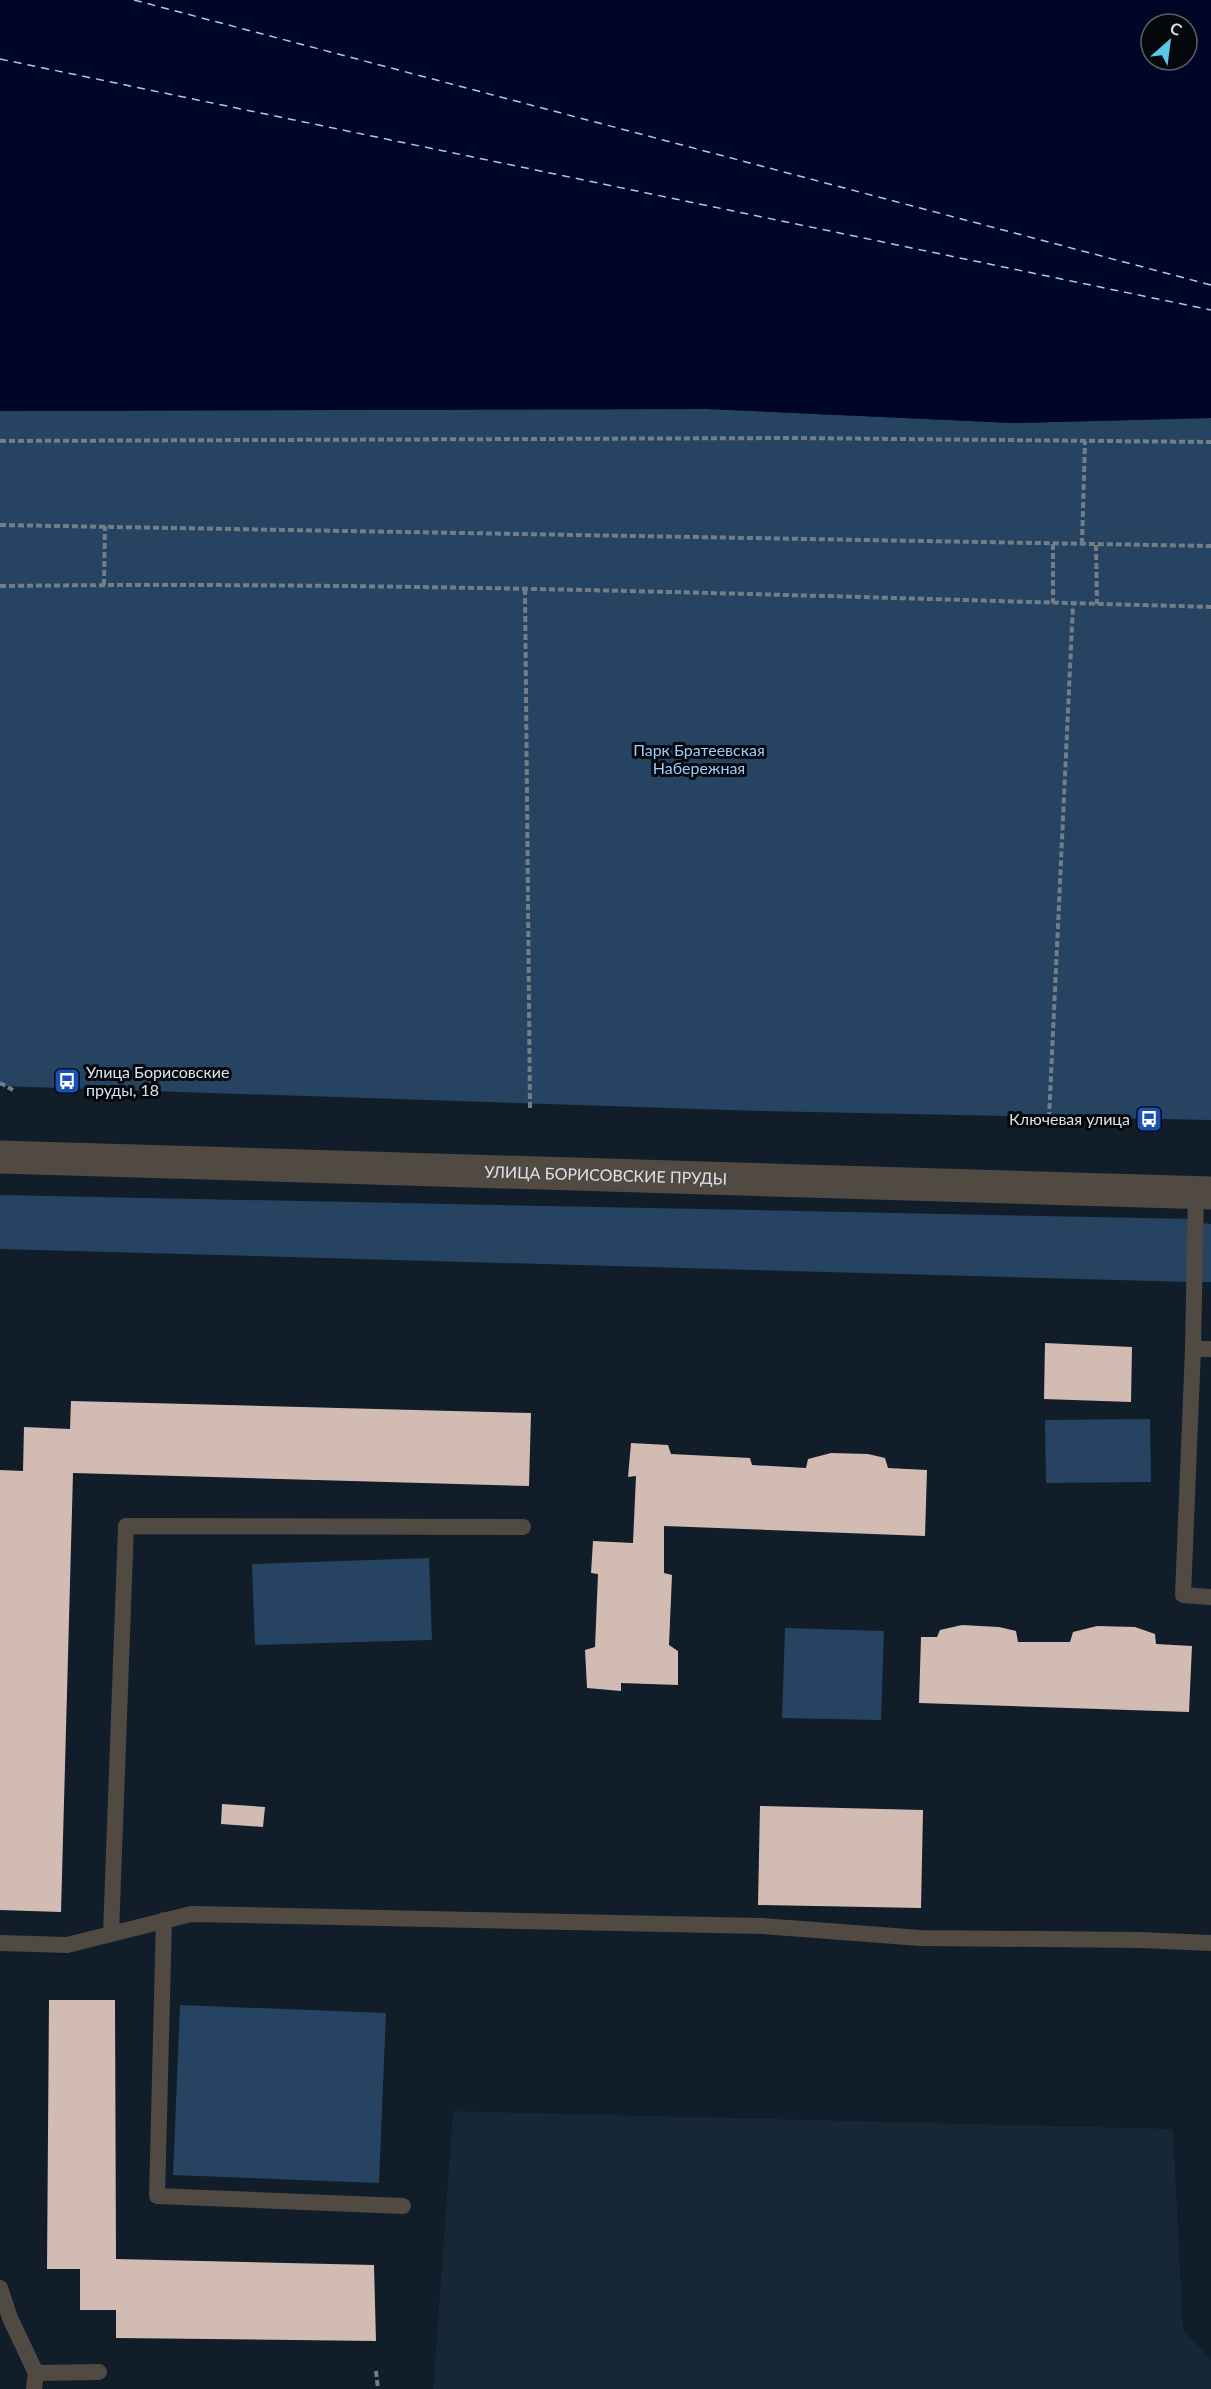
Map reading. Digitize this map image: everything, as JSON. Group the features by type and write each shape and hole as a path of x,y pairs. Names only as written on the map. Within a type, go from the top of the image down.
{"street":[{"name":"УЛИЦА БОРИСОВСКИЕ ПРУДЫ","path":"0,1157 1203,1193"}],"lane":[{"path":"1203,1193 1193,1349 1183,1595 1211,1597"},
{"path":"1193,1349 1211,1349"},
{"path":"111,1934 126,1526 523,1527"},
{"path":"0,1943 67,1945 191,1914 739,1925 920,1938 1211,1943"},
{"path":"164,1920 157,2196 403,2206"},
{"path":"0,2288 35,2381 99,2372"}],"path":[{"path":"0,441 791,438 1211,442"},
{"path":"1082,544 1085,441"},
{"path":"0,525 1211,546"},
{"path":"104,585 105,526"},
{"path":"1053,544 1053,603"},
{"path":"1096,544 1097,604"},
{"path":"0,586 525,589 1211,607"},
{"path":"525,589 530,1108"},
{"path":"1049,1118 1073,604"},
{"path":"0,1083 13,1090"},
{"path":"376,2372 378,2389"}],"shaded area":[{"path":"0,0 1211,0 1211,418 1014,423 707,409 0,411"},
{"path":"453,2111 1173,2129 1183,2330 1211,2360 1211,2389 433,2389"}],"green space":[{"name":"Парк Братеевская Набережная","path":"707,409 1014,423 1211,418 1211,1120 761,1111 0,1086 0,411"},
{"path":"0,1195 1193,1219 1190,1282 0,1249"},
{"path":"1201,1223 1211,1224 1211,1282 1198,1282"},
{"path":"1150,1419 1151,1482 1046,1483 1045,1420"},
{"path":"429,1558 432,1640 255,1645 252,1564"},
{"path":"785,1628 884,1631 881,1720 782,1718"},
{"path":"180,2005 386,2013 379,2183 173,2175"}],"building":[{"path":"1045,1343 1132,1347 1131,1402 1044,1399"},
{"path":"71,1401 531,1413 529,1486 73,1473 61,1912 0,1910 0,1470 23,1471 24,1427 70,1429"},
{"path":"631,1443 668,1445 671,1454 750,1458 752,1465 806,1468 808,1459 831,1453 868,1454 885,1458 888,1468 927,1470 925,1536 664,1526 664,1573 672,1575 669,1645 678,1651 678,1685 621,1683 621,1691 587,1688 585,1650 595,1647 598,1574 591,1573 593,1541 633,1543 636,1476 628,1477"},
{"path":"962,1625 999,1627 1016,1631 1018,1642 1070,1642 1073,1632 1097,1626 1135,1627 1155,1634 1156,1644 1192,1646 1189,1712 919,1703 921,1637 937,1637 940,1630"},
{"path":"222,1804 265,1807 263,1827 221,1824"},
{"path":"760,1806 923,1810 921,1908 758,1905"},
{"path":"49,2000 115,2000 116,2259 374,2265 376,2341 116,2338 116,2310 80,2310 80,2269 47,2269"}],"ferry route":[{"path":"134,0 1211,285"},
{"path":"0,59 1211,310"}],"place":[{"name":"Улица Борисовские пруды, 18","path":"67,1081"},
{"name":"Ключевая улица","path":"1149,1119"}]}
